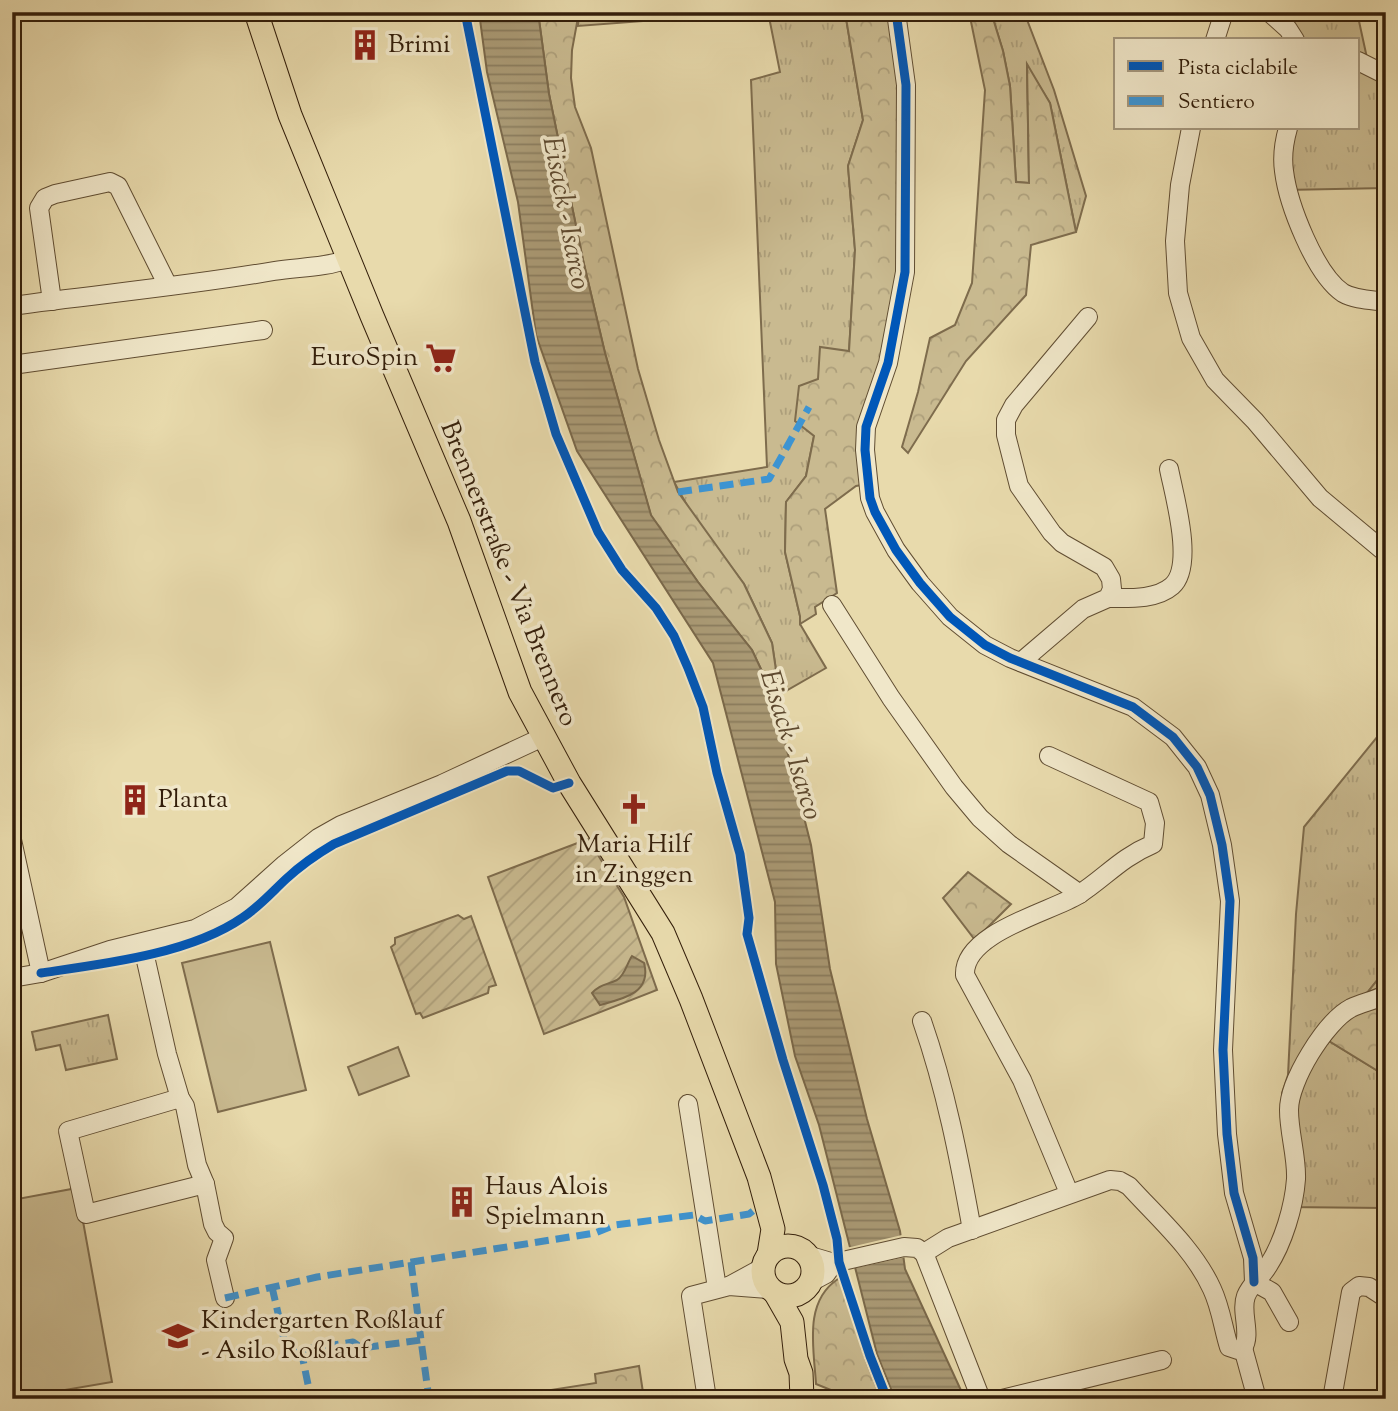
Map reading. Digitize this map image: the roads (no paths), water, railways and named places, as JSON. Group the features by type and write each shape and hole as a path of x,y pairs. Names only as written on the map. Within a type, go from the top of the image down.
{"main road":[{"name":"Brennerstraße - Via Brennero","path":"256,12 290,115 348,259 438,468 520,692 542,737 663,933 691,999 759,1177 773,1229 769,1277 792,1322 796,1359 801,1373"},
{"name":"Brennerstraße - Via Brennero","path":"759,1177 774,1200 789,1236 813,1268 803,1322 805,1358 801,1373 802,1399"},
{"path":"802,1251 785,1246 769,1277 782,1297 797,1296 810,1285"}],"street":[{"path":"896,12 906,85 905,272 888,363 866,427 868,484 875,512 896,550 920,583 950,617 985,645 1133,707 1173,737 1197,767 1210,795 1222,845 1230,901 1223,1037 1227,1134 1234,1193 1253,1258 1254,1282"},
{"path":"1216,38 1224,12"},
{"path":"1269,12 1294,38"},
{"path":"1360,62 1386,75"},
{"path":"1191,130 1180,185 1175,241 1178,293 1191,338 1220,387 1255,421 1320,498 1386,553"},
{"path":"1287,130 1284,142 1284,170 1290,201 1306,241 1326,275 1346,295 1386,302"},
{"path":"52,301 39,208 45,198 110,182 118,186 168,286"},
{"path":"12,306 332,265 348,259"},
{"path":"1088,317 1014,405 1006,420 1006,435 1019,486 1062,543 1104,568 1111,579 1112,589 1108,598"},
{"path":"12,365 263,330"},
{"path":"1021,662 1083,609 1108,598 1140,598 1173,586 1180,574 1183,551 1169,469"},
{"path":"832,605 891,698 954,787 980,818 1009,844 1080,894"},
{"path":"12,978 41,973 110,950 195,929 237,907 301,851 341,825 455,779 542,737"},
{"path":"1049,756 1149,802 1155,822 1153,844 1122,859 1080,894 998,932 983,943 965,967 965,975 1022,1080 1069,1194"},
{"path":"12,840 41,973"},
{"path":"142,943 167,1054 184,1106 213,1224 217,1232 225,1238 216,1260 225,1298"},
{"path":"1257,1399 1243,1348 1246,1338 1245,1300 1254,1282 1268,1266 1284,1232 1296,1179 1289,1112 1290,1095 1320,1039 1335,1020 1350,1009 1386,994"},
{"path":"922,1021 952,1119 972,1230"},
{"path":"180,1098 68,1131 86,1214 205,1184"},
{"path":"688,1104 723,1287"},
{"path":"924,1253 948,1238 1110,1180 1120,1181 1129,1186 1195,1258 1212,1288 1223,1317 1229,1347 1238,1350 1243,1348"},
{"path":"810,1285 840,1262 904,1247 916,1248 924,1253 981,1399"},
{"path":"802,1251 840,1262"},
{"path":"707,1399 691,1296 769,1277"},
{"path":"1254,1282 1272,1292 1289,1322"},
{"path":"1332,1399 1351,1292 1359,1286 1369,1287 1386,1298"},
{"path":"1002,1399 1162,1360"}],"water":[{"name":"Eisack - Isarco","path":"479,12 538,12 549,94 583,260 605,353 651,515 698,582 752,650 773,695 811,845 830,969 867,1119 900,1231 905,1269 965,1399 895,1399 877,1354 819,1125 795,1056 776,964 775,902 713,663 577,451 536,335 518,202 487,72"},
{"path":"632,956 644,963 644,981 640,988 626,997 600,1005 592,993 620,978"}],"place":[{"name":"Brimi","path":"365,45"},
{"name":"EuroSpin","path":"441,358"},
{"name":"Planta","path":"135,800"},
{"name":"Maria Hilf in Zinggen","path":"634,809"},
{"name":"Haus Alois Spielmann","path":"462,1202"},
{"name":"Kindergarten Roßlauf - Asilo Roßlauf","path":"178,1336"}]}
